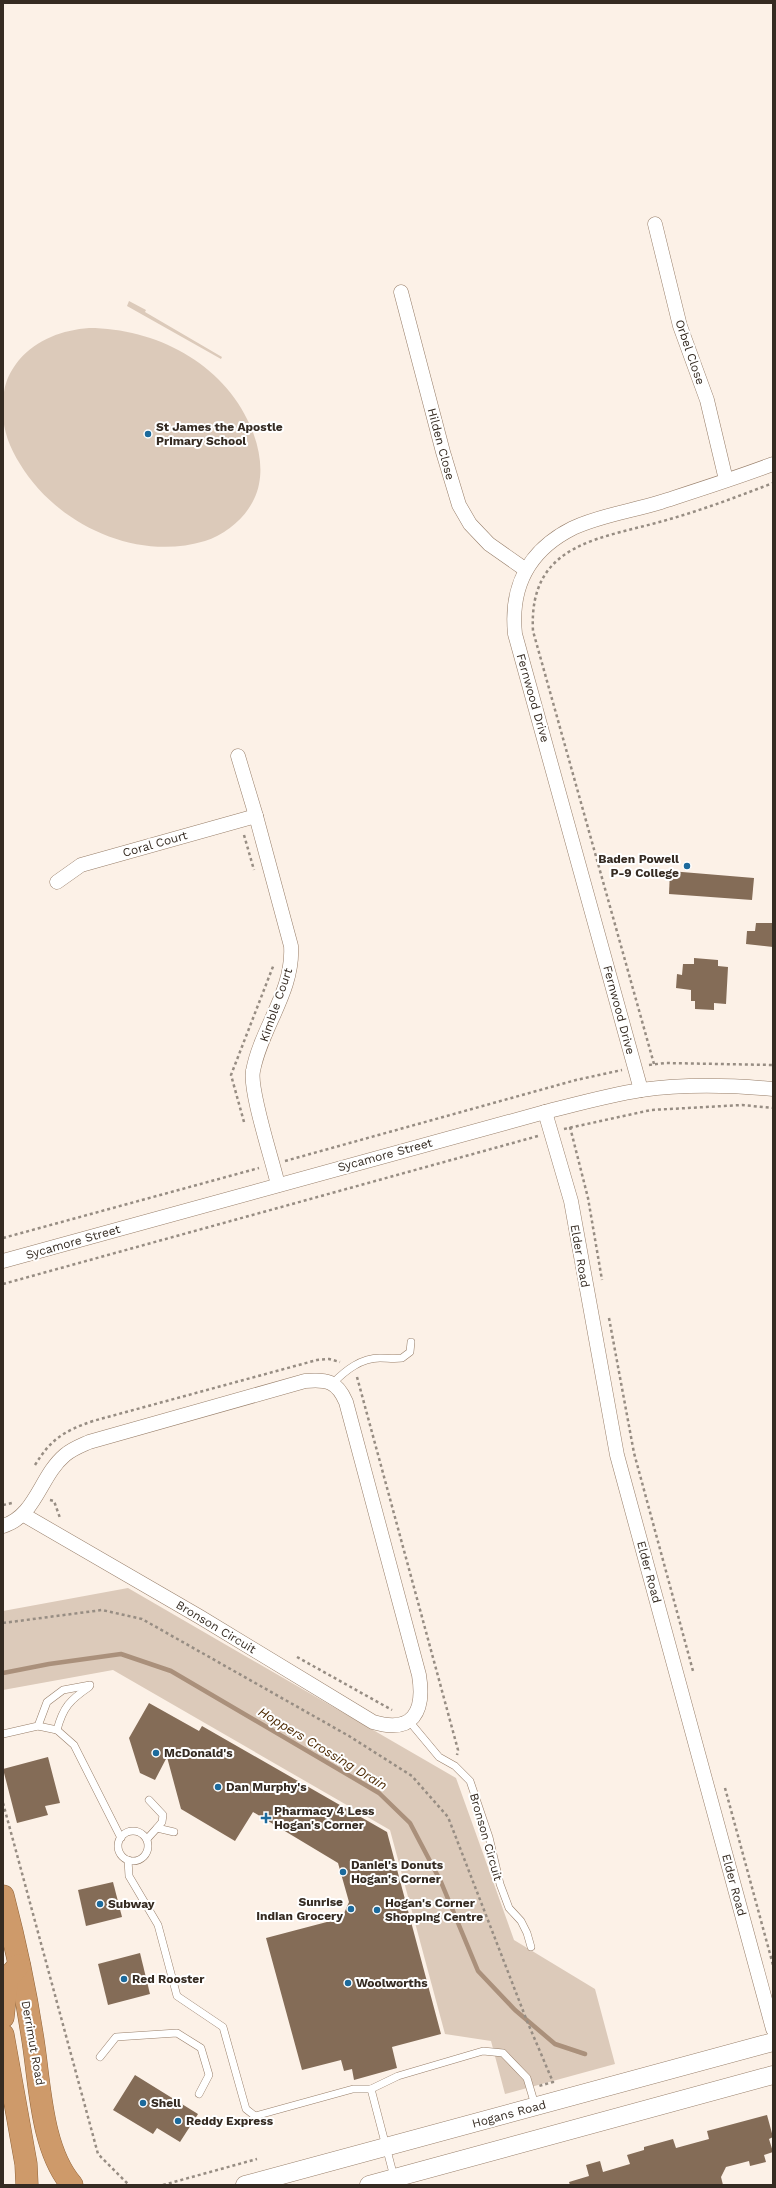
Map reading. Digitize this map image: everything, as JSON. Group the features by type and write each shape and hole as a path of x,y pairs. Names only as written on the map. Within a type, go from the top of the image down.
{"highway":[{"name":"Derrimut Road","path":"3,1896 19,1965 32,2034 47,2130 54,2155 66,2178 72,2185"},
{"path":"3,2017 7,1979 19,1965"},
{"path":"3,2035 24,2152 27,2185"}],"street":[{"name":"Orbel Close","path":"656,224 680,326 707,400 726,480"},
{"name":"Hilden Close","path":"401,292 446,464 459,505 470,524 489,544 526,570"},
{"name":"Fernwood Drive","path":"641,1090 515,634 514,606 516,595 526,570 550,542 574,528 773,464"},
{"name":"Kimble Court","path":"238,756 286,924 292,959 287,982 253,1072 256,1096 278,1185"},
{"name":"Coral Court","path":"57,882 81,865 256,816"},
{"name":"Sycamore Street","path":"3,1261 545,1112 641,1090 696,1086 773,1089"},
{"name":"Elder Road","path":"545,1112 571,1201 616,1455 773,2029"},
{"path":"3,1526 15,1522 24,1515 57,1464 75,1448 89,1442 306,1381 320,1380 333,1383 341,1390 346,1402 419,1675 421,1701 416,1713 410,1721"},
{"name":"Bronson Circuit","path":"24,1515 200,1617 373,1722 390,1727 400,1726 410,1721"},
{"name":"Hogans Road","path":"245,2185 773,2042"},
{"path":"371,2185 773,2075"}],"lane":[{"path":"333,1383 349,1368 362,1361 379,1357 402,1358 410,1352 411,1342"},
{"path":"38,1726 46,1702 63,1690 90,1685 69,1701 60,1718 57,1730"},
{"name":"Bronson Circuit","path":"410,1721 439,1757 455,1766 470,1781 489,1838 500,1884 510,1908 522,1921 531,1947"},
{"path":"3,1734 38,1726 57,1730 74,1745 121,1838 119,1849 120,1854 128,1860 139,1860 144,1856 148,1845 147,1839 143,1834 131,1831 121,1838"},
{"path":"147,1839 162,1822 163,1815 149,1800"},
{"path":"157,1828 174,1832"},
{"path":"128,1860 129,1876 158,1925 177,1996 223,2026 246,2109 255,2116 353,2089 371,2089 398,2076 483,2051 503,2053 527,2078 536,2106"},
{"path":"100,2056 116,2037 177,2033 201,2048 209,2075 199,2094"},
{"path":"371,2089 394,2178"}],"path":[{"path":"654,1064 533,631 532,612 536,593 547,573 564,553 581,544 601,537 670,519 773,483"},
{"path":"240,821 254,871"},
{"path":"245,1126 232,1076 274,964 274,957"},
{"path":"3,1238 576,1080 654,1064 728,1062 773,1065"},
{"path":"3,1284 570,1127 651,1110 742,1105 773,1108"},
{"path":"570,1127 588,1198 602,1281"},
{"path":"255,1161 257,1168"},
{"path":"608,1314 634,1453 693,1672"},
{"path":"34,1467 44,1451 58,1437 72,1428 93,1421 317,1360 329,1359 339,1362 349,1368 356,1377 362,1392 452,1727 458,1750 455,1766"},
{"path":"3,1505 16,1502"},
{"path":"3,1623 102,1610 142,1619 348,1736 412,1776 448,1817 527,2021 553,2082"},
{"path":"724,1785 773,1965"},
{"path":"3,1803 98,2154 129,2185"},
{"path":"164,2185 257,2159"}],"shaded area":[{"path":"129,301 222,357 221,359 127,306"},
{"path":"89,328 138,334 162,342 184,353 205,367 223,384 238,403 250,425 255,439 259,454 260,477 252,503 240,520 232,527 205,541 179,546 152,546 126,542 100,533 76,520 54,504 35,485 13,452 4,426 4,390 8,378 19,360 34,346 42,341 60,333"},
{"path":"128,1588 456,1778 514,1940 595,1989 615,2064 505,2094 491,2041 445,2034 390,1830 113,1670 3,1690 3,1611"}],"building":[{"path":"670,871 754,878 752,900 669,894"},
{"path":"756,923 773,923 773,947 746,944 747,931 755,931"},
{"path":"694,958 718,960 718,966 728,967 726,1004 714,1003 714,1010 695,1009 695,1001 691,1001 691,990 676,988 677,974 682,975 683,964 694,964"},
{"name":"Hogan's Corner Shopping Centre","path":"149,1703 199,1731 202,1726 387,1832 441,2034 392,2047 397,2068 354,2080 352,2069 344,2071 341,2060 302,2070 266,1938 342,1918 349,1902 338,1863 253,1812 235,1841 181,1809 167,1757 155,1780 140,1773 129,1738"},
{"path":"48,1757 60,1803 45,1806 48,1815 17,1823 3,1769"},
{"name":"Subway","path":"113,1882 122,1917 86,1926 78,1890"},
{"name":"Red Rooster","path":"140,1953 150,1994 108,2005 98,1964"},
{"path":"135,2075 198,2114 180,2142 157,2128 153,2134 113,2110"},
{"path":"767,2115 773,2137 769,2139 773,2152 764,2155 766,2162 750,2166 749,2161 726,2167 721,2177 723,2185 570,2185 569,2182 589,2176 586,2165 600,2161 603,2172 630,2164 627,2155 644,2150 644,2147 673,2139 676,2148 709,2139 707,2131"}],"waterway":[{"name":"Hoppers Crossing Drain","path":"3,1673 49,1664 121,1654 171,1671 379,1793 410,1823 441,1882 478,1971 515,2010 555,2044 585,2054"}],"place":[{"name":"St James the Apostle Primary School","path":"148,434"},
{"name":"Baden Powell P-9 College","path":"687,866"},
{"name":"McDonald's","path":"156,1753"},
{"name":"Dan Murphy's","path":"218,1787"},
{"name":"Pharmacy 4 Less Hogan's Corner","path":"266,1818"},
{"name":"Daniel's Donuts Hogan's Corner","path":"343,1872"},
{"name":"Subway","path":"100,1904"},
{"name":"Sunrise Indian Grocery","path":"351,1909"},
{"name":"Hogan's Corner Shopping Centre","path":"377,1910"},
{"name":"Red Rooster","path":"124,1979"},
{"name":"Woolworths","path":"348,1983"},
{"name":"Shell","path":"143,2103"},
{"name":"Reddy Express","path":"178,2121"}]}
